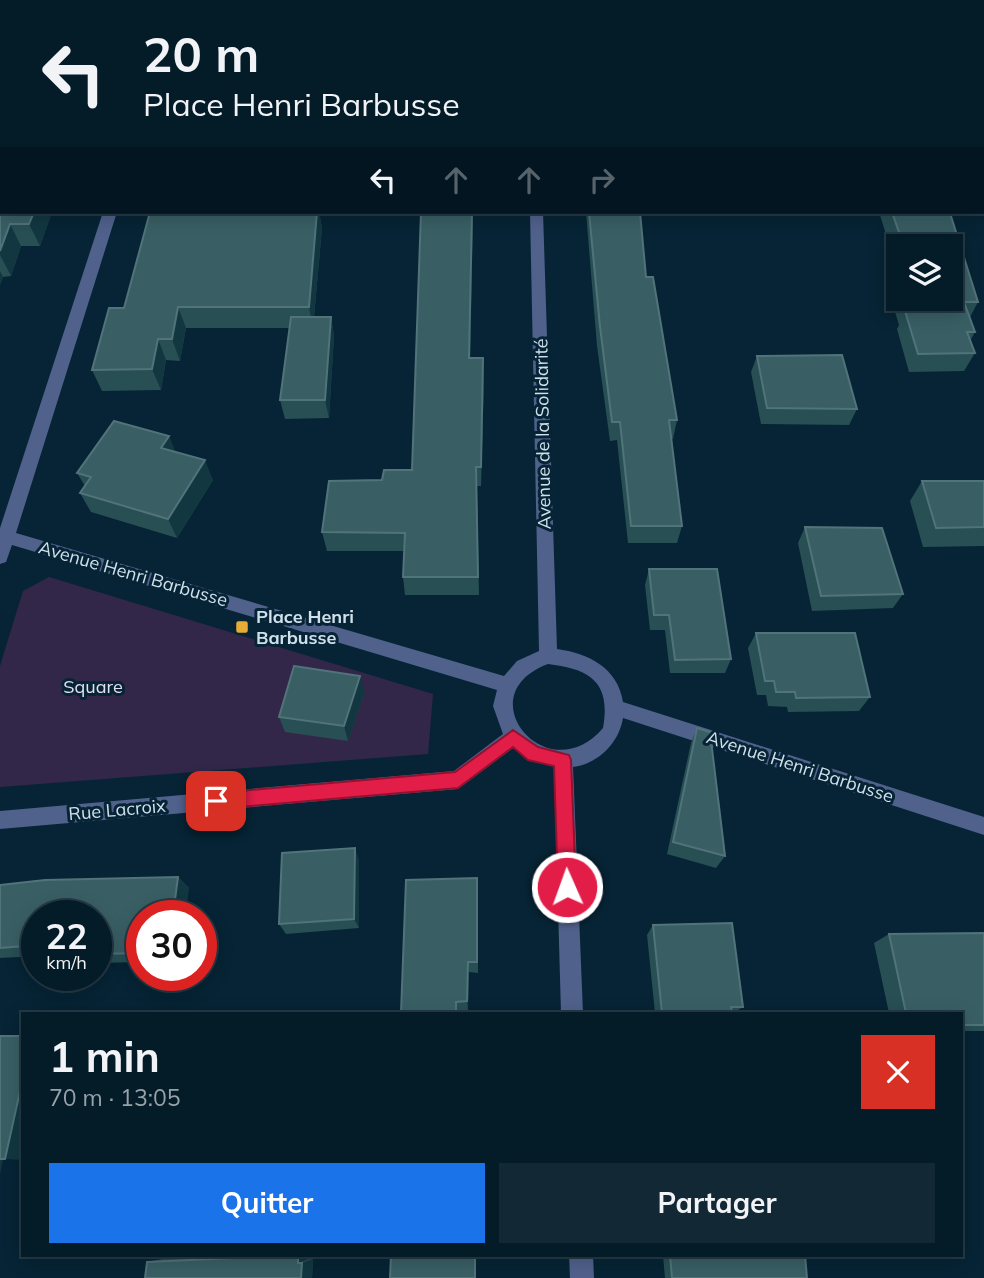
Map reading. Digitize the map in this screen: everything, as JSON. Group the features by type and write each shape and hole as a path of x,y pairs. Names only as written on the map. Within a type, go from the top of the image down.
{"street":[{"path":"0,557 3,536 109,214"},
{"name":"Avenue de la Solidarité","path":"537,214 548,656"},
{"name":"Avenue Henri Barbusse","path":"3,536 508,685"},
{"path":"548,656 572,658 595,668 610,686 617,708 611,734 591,753 563,760 534,754 513,737 501,711 508,685 524,666 548,656"},
{"name":"Avenue Henri Barbusse","path":"617,708 984,826"},
{"name":"Rue Lacroix","path":"0,820 458,780 513,737"},
{"path":"563,760 572,1012"},
{"path":"581,1257 582,1278"}],"green space":[{"name":"Square","path":"49,577 433,694 428,754 0,787 0,666 23,591"}],"building":[{"path":"0,214 33,214 29,224 10,224 0,251"},
{"path":"149,214 317,214 309,307 178,307 172,339 158,339 152,369 92,370 109,308 124,308"},
{"path":"421,214 472,214 469,358 483,358 481,467 476,467 478,577 403,577 405,533 322,532 329,481 382,480 384,470 412,470"},
{"path":"589,214 640,214 646,277 653,277 677,420 669,420 682,526 631,526 620,422 612,422"},
{"path":"893,214 950,214 957,234 900,234"},
{"path":"963,254 978,302 964,302 975,332 967,332 975,353 918,354 905,311 963,311"},
{"path":"291,317 331,317 325,400 280,400"},
{"path":"842,355 857,409 767,408 757,356"},
{"path":"114,421 169,436 161,448 205,460 168,519 80,493 91,477 77,473"},
{"path":"922,481 984,481 984,527 936,528"},
{"path":"805,527 882,528 903,594 821,596"},
{"path":"649,569 717,569 731,659 675,660 669,615 654,615"},
{"path":"756,633 855,633 870,697 796,698 795,692 776,692 774,681 765,681"},
{"path":"294,666 360,676 344,726 279,717"},
{"path":"697,728 710,732 725,856 673,842"},
{"path":"355,848 354,919 279,924 282,853"},
{"path":"178,877 175,900 126,900 126,953 112,954 112,900 21,900 21,946 0,948 0,885 45,880"},
{"path":"477,878 477,962 468,962 467,1001 456,1002 456,1012 401,1012 406,880"},
{"path":"732,923 743,1007 731,1007 732,1012 662,1012 653,925"},
{"path":"984,933 984,1025 963,1025 963,1012 906,1012 889,934"},
{"path":"0,1036 21,1036 21,1087 5,1159 0,1159"},
{"path":"298,1257 298,1263 302,1263 301,1278 145,1278 147,1262"},
{"path":"391,1257 475,1257 475,1278 390,1278"},
{"path":"670,1257 805,1257 807,1278 672,1278"}],"place":[{"name":"Place Henri Barbusse","path":"242,627"}],"route":[{"path":"216,801 458,780 513,737 534,754 563,760 567,887"}]}
